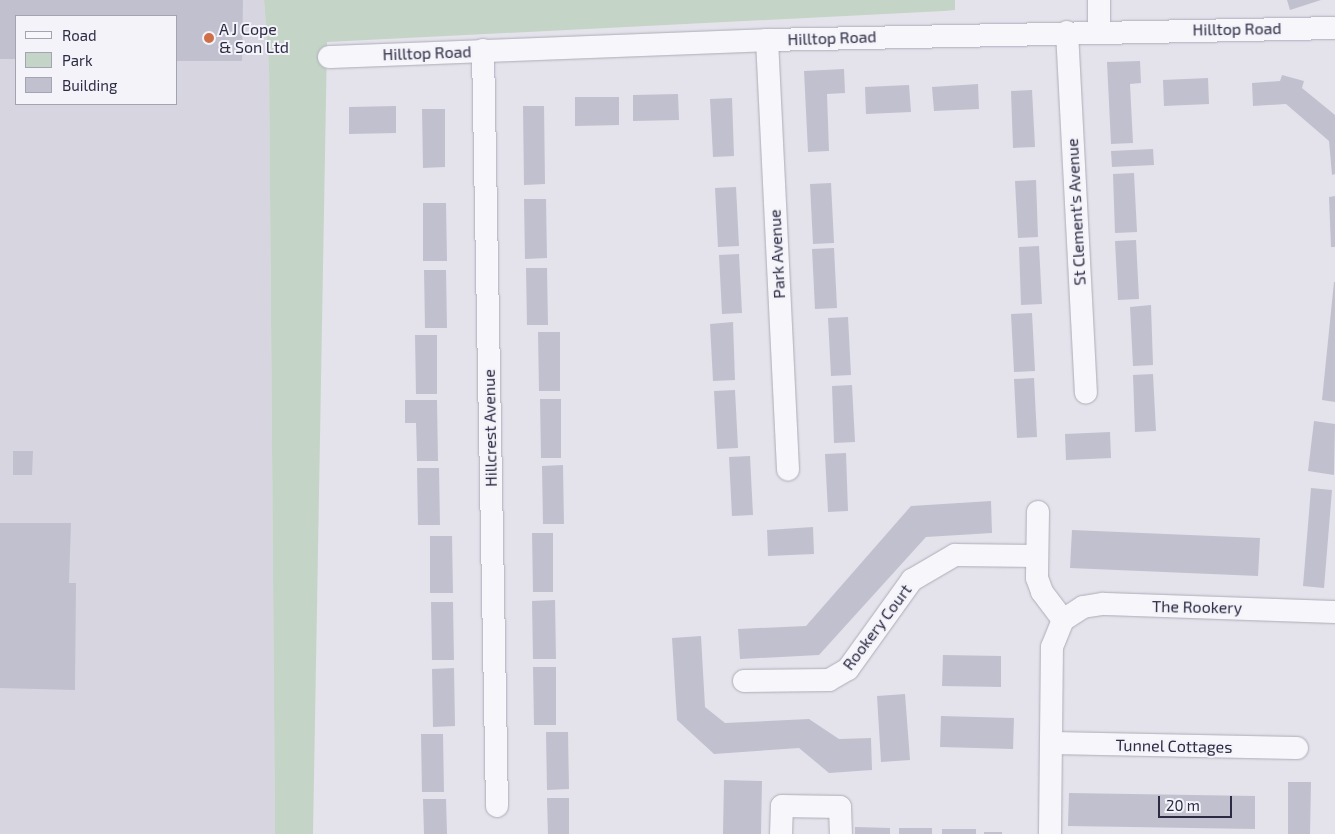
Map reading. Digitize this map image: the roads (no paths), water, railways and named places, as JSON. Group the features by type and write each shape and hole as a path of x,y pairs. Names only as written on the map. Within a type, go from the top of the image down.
{"street":[{"path":"1099,0 1099,31"},
{"name":"Hilltop Road","path":"329,57 766,40 1099,31 1335,28"},
{"name":"St Clement's Avenue","path":"1067,32 1086,392"},
{"name":"Park Avenue","path":"766,40 788,469"},
{"name":"Hillcrest Avenue","path":"483,50 497,806"},
{"path":"1038,512 1036,556 1042,592 1063,620 1052,647 1050,834"},
{"name":"Rookery Court","path":"744,681 829,680 848,669 912,580 955,555 1036,556"},
{"name":"The Rookery","path":"1063,620 1083,607 1103,604 1335,612"},
{"name":"Tunnel Cottages","path":"1052,743 1297,748"},
{"path":"781,834 782,806 840,807 841,834"}],"place":[{"name":"A J Cope & Son Ltd","path":"209,38"}]}
